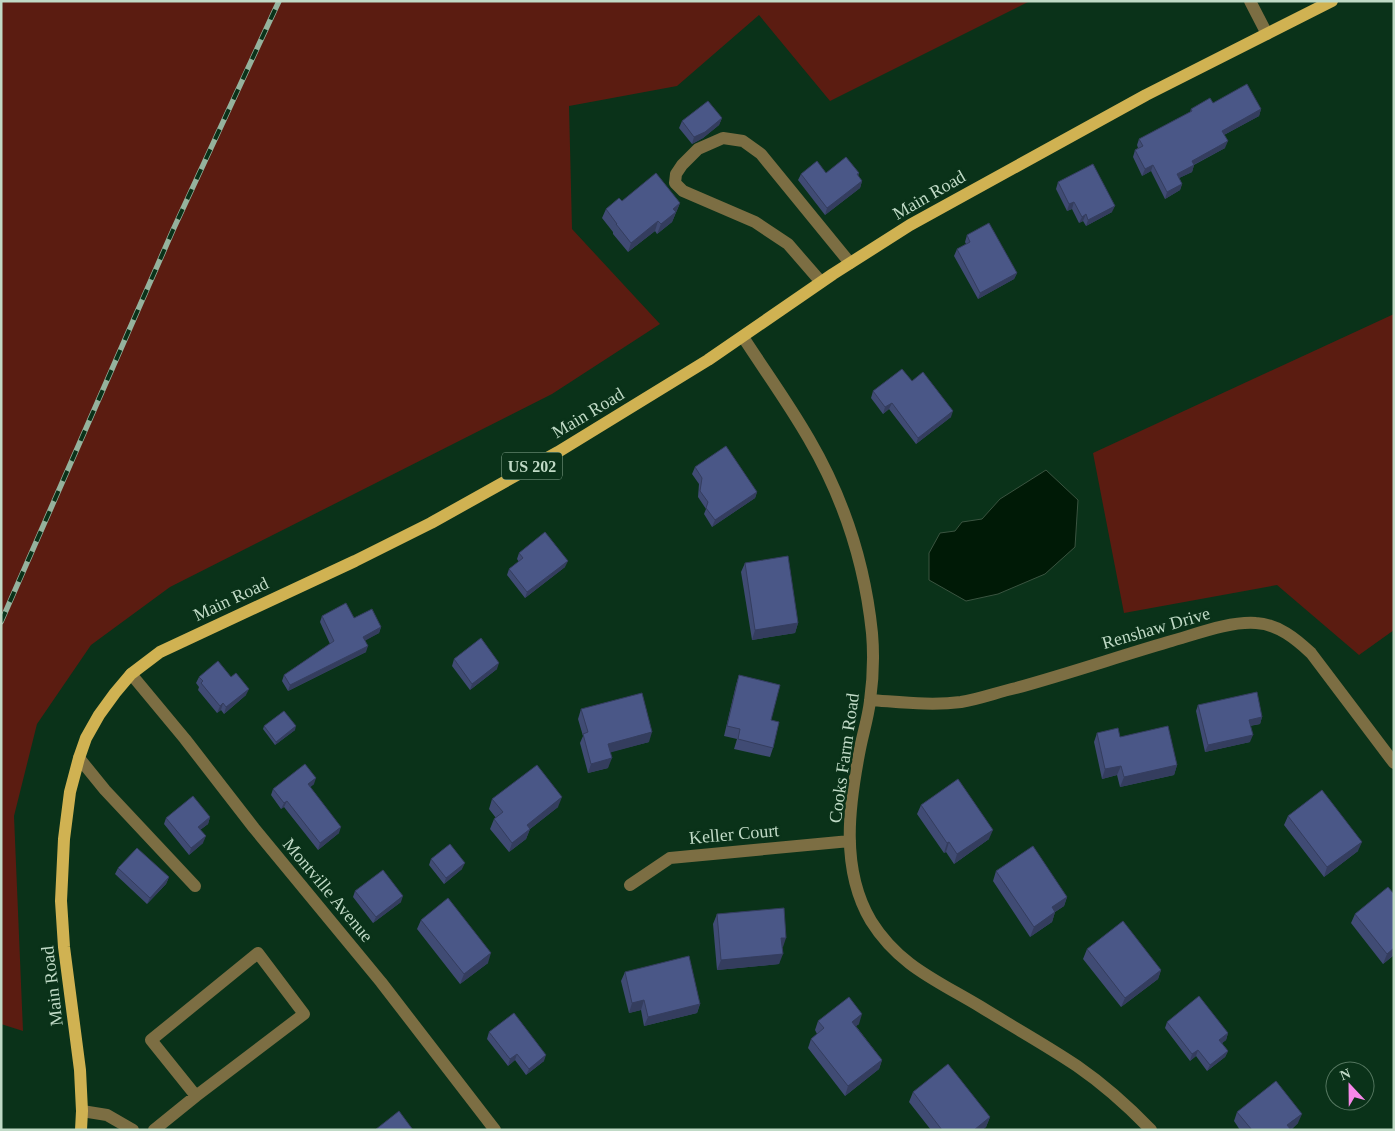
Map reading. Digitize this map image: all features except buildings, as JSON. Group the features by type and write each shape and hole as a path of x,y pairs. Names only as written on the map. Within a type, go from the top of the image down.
{"main road":[{"name":"Main Road","path":"81,1130 80,1070 64,947 61,901 64,839 70,792 86,738 99,715 131,674 160,652 431,524 558,452 708,360 850,263 910,225 1146,95 1332,1"}],"street":[{"path":"1250,1 1266,34"},
{"path":"822,282 788,244 755,222 683,191 675,183 676,174 682,165 698,149 723,138 743,141 761,154 850,263"},
{"name":"Cooks Farm Road","path":"743,337 809,439 839,498 854,542 866,587 872,633 873,665 870,700 852,796 850,841 854,878 864,907 890,946 901,957 926,976 966,998 1077,1066 1114,1095 1151,1130"},
{"name":"Renshaw Drive","path":"870,700 933,704 962,702 1204,632 1243,623 1258,623 1274,627 1300,642 1394,763"},
{"name":"Montville Avenue","path":"131,674 185,739 254,828 381,982 495,1130"},
{"path":"79,758 195,886"},
{"name":"Keller Court","path":"630,885 670,858 850,841"},
{"path":"154,1130 304,1014 258,953 151,1040 196,1096"},
{"path":"82,1111 107,1115 133,1130"}],"shaded area":[{"path":"1,1 1030,1 830,101 759,15 677,86 569,106 572,229 660,324 552,394 170,587 91,645 37,724 14,816 23,1031 1,1024"},
{"path":"1394,314 1394,630 1359,655 1277,585 1124,613 1093,453"},
{"path":"1046,470 1078,500 1075,547 1045,574 998,594 966,601 929,580 929,553 940,533 955,531 962,522 982,519 1000,499"}],"railway":[{"path":"1,622 173,230 279,1"}]}
